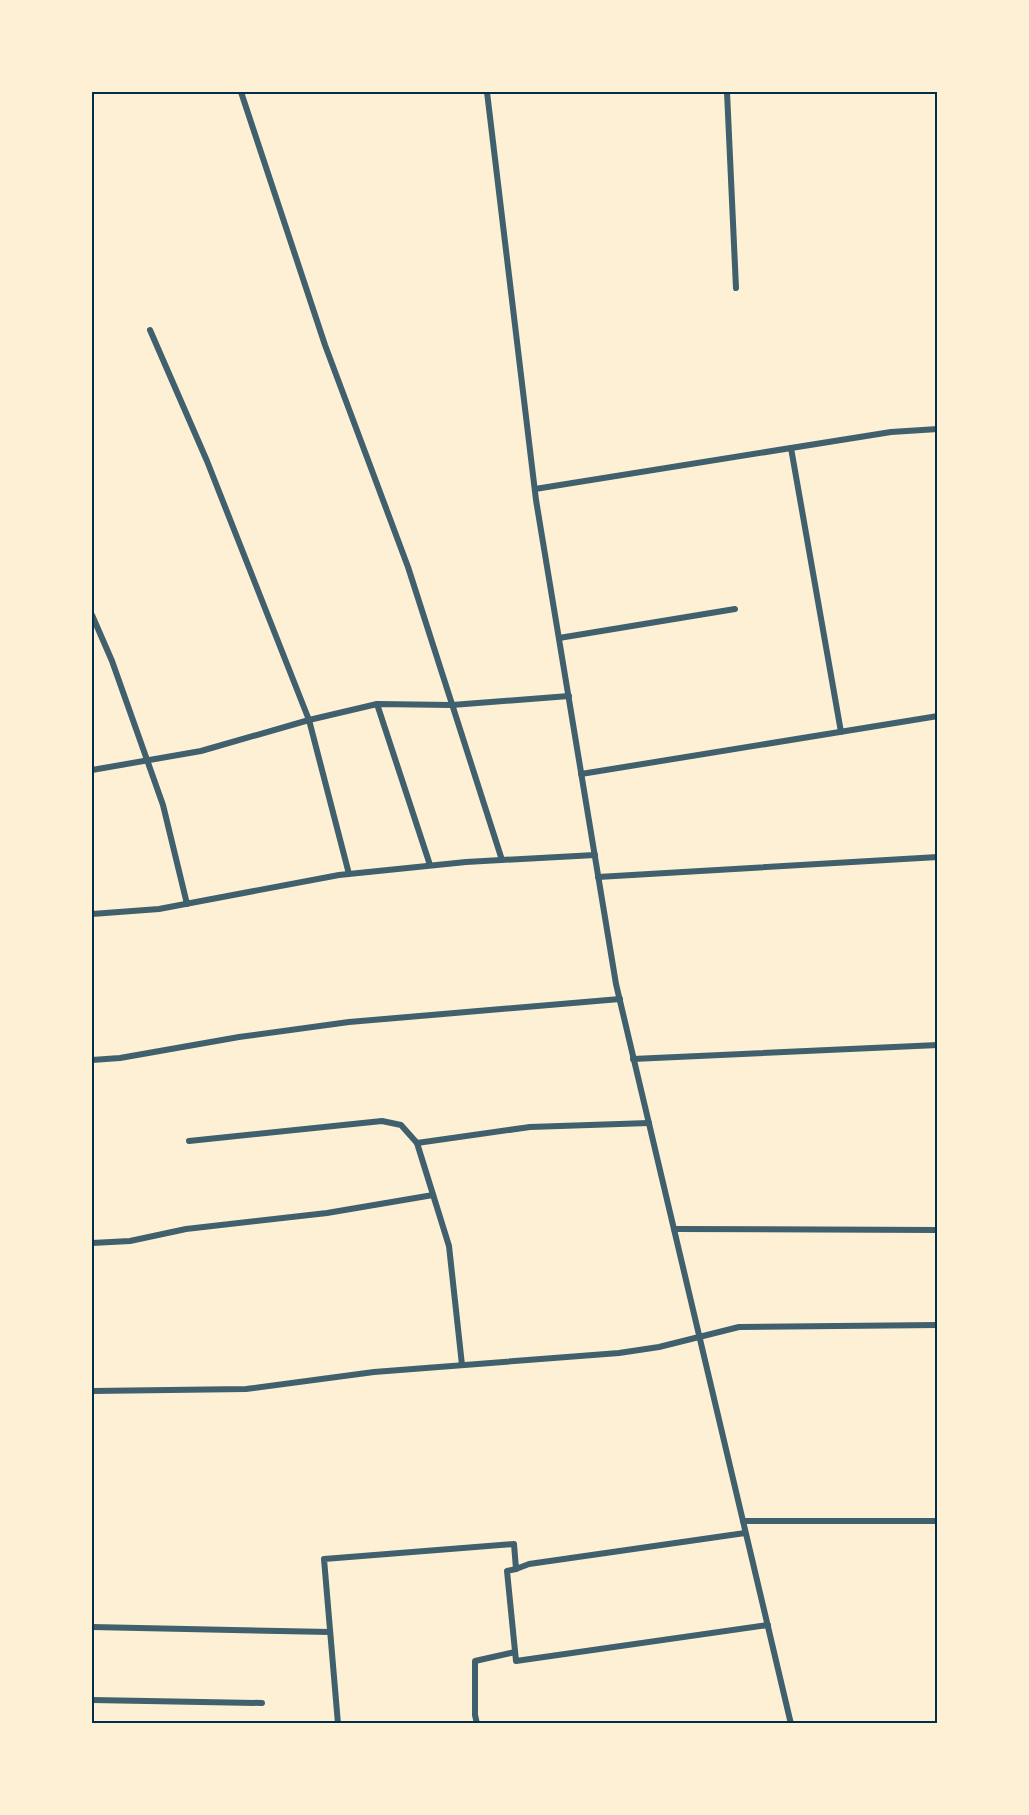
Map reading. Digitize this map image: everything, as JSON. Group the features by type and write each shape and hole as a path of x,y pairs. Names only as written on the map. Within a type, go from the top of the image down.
{"street":[{"path":"241,92 326,345 408,567 502,860"},
{"path":"496,92 488,92 535,489 620,999 791,1724"},
{"path":"727,92 736,288"},
{"path":"150,330 207,461 309,720 349,874"},
{"path":"535,489 891,432 938,429"},
{"path":"791,448 841,732"},
{"path":"559,638 735,609"},
{"path":"92,615 112,661 163,805 187,904"},
{"path":"92,770 201,751 309,720 376,704 452,705 569,696"},
{"path":"376,704 430,866"},
{"path":"581,774 938,716"},
{"path":"92,914 187,904 349,874 502,860 595,855"},
{"path":"598,877 938,857"},
{"path":"92,1060 120,1058 239,1037 349,1022 620,999"},
{"path":"633,1059 938,1045"},
{"path":"189,1141 382,1120 401,1125 417,1143 449,1246 462,1365"},
{"path":"417,1143 530,1127 649,1123"},
{"path":"92,1243 130,1241 186,1229 327,1213 433,1195"},
{"path":"674,1229 938,1230"},
{"path":"92,1391 246,1389 374,1372 619,1353 739,1327 938,1325"},
{"path":"743,1521 938,1521"},
{"path":"745,1533 529,1564 507,1571 516,1661 768,1625"},
{"path":"338,1724 324,1559 514,1544 516,1569"},
{"path":"92,1627 330,1632"},
{"path":"477,1724 475,1661 515,1652"},
{"path":"92,1700 262,1703"}]}
